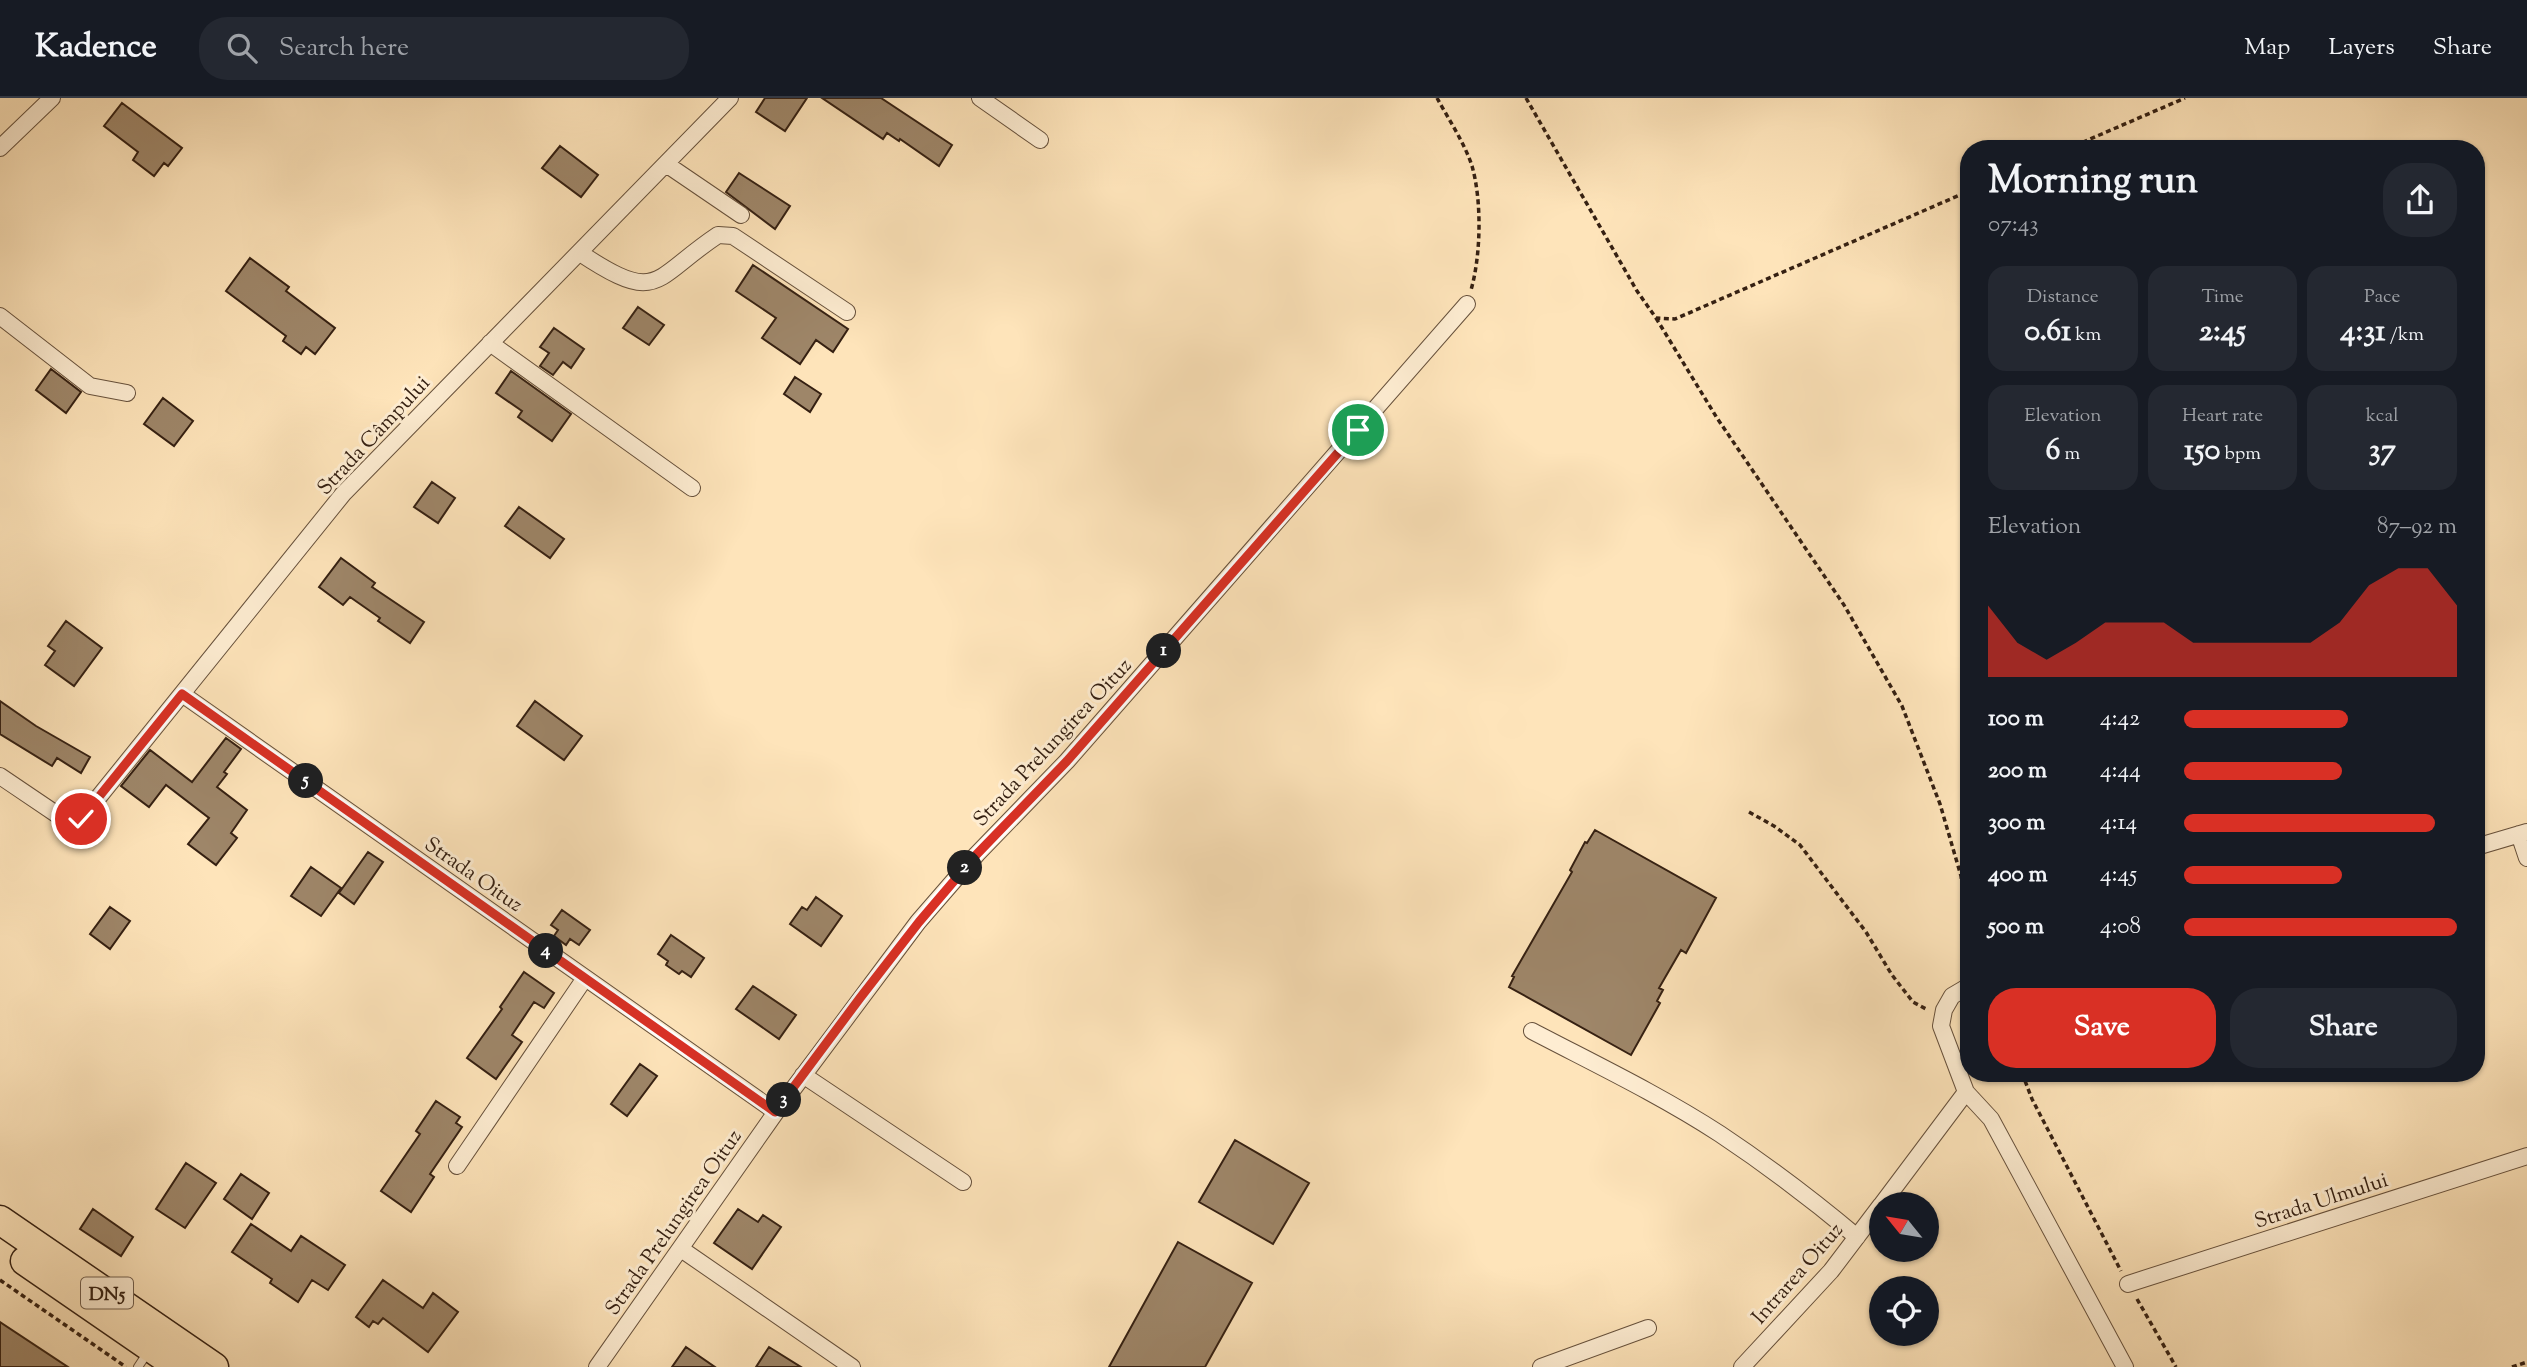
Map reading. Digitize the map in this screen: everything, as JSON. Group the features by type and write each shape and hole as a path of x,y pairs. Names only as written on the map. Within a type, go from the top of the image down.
{"highway":[{"name":"DN5","path":"0,1220 214,1367"},
{"name":"DN5","path":"0,1243 144,1357 179,1367"}],"street":[{"path":"0,148 52,98"},
{"name":"Strada Câmpului","path":"0,776 65,820 73,823 81,819 343,494 730,98"},
{"path":"980,98 1040,140"},
{"path":"666,164 741,215"},
{"path":"580,253 631,282 654,283 718,235 733,236 847,312"},
{"name":"Strada Prelungirea Oituz","path":"597,1367 775,1112 910,933 968,864 1067,761 1467,304"},
{"path":"0,316 90,386 127,393"},
{"path":"490,344 692,488"},
{"name":"Strada Oituz","path":"182,694 775,1112"},
{"path":"2485,844 2523,833 2527,858"},
{"path":"457,1166 585,978"},
{"path":"1960,991 1952,996 1944,1010 1941,1026 1960,1076"},
{"path":"1531,1031 1652,1094 1718,1133 1796,1188 1857,1237"},
{"path":"803,1074 963,1182"},
{"path":"1962,1082 1966,1092 1991,1119 2125,1367"},
{"name":"Intrarea Oituz","path":"1890,1192 1966,1092"},
{"name":"Strada Ulmului","path":"2128,1284 2527,1156"},
{"name":"Intrarea Oituz","path":"1742,1367 1831,1271 1869,1220"},
{"path":"681,1249 852,1367"},
{"path":"1541,1367 1648,1328"}],"path":[{"path":"1437,98 1471,165 1473,176 1477,208 1477,269 1467,304"},
{"path":"1526,98 1630,280 1717,418 1844,606 1902,706 1940,804 1960,873"},
{"path":"2088,140 2185,98"},
{"path":"1656,318 1675,318 1960,195"},
{"path":"1749,812 1800,845 1866,932 1892,975 1913,1002 1926,1009 1944,1010"},
{"path":"2025,1082 2128,1284 2176,1367"},
{"path":"0,1280 125,1367"},
{"path":"2512,1367 2527,1362"}],"building":[{"path":"765,98 807,98 785,131 756,112"},
{"path":"822,98 881,98 952,145 939,166 900,139 899,141 887,133 883,139"},
{"path":"122,103 182,148 168,166 164,163 154,176 133,160 138,152 104,126"},
{"path":"560,146 598,175 581,197 542,168"},
{"path":"739,173 790,206 775,229 726,192"},
{"path":"250,258 289,287 286,291 335,328 315,354 306,347 301,354 283,341 286,336 226,291"},
{"path":"753,265 848,329 833,352 816,340 800,364 762,338 776,318 736,291"},
{"path":"638,307 664,325 649,345 623,328"},
{"path":"554,328 584,349 571,368 563,362 553,375 540,366 549,353 540,347"},
{"path":"51,369 81,392 66,413 36,390"},
{"path":"511,371 571,414 552,441 518,417 522,411 496,393"},
{"path":"795,377 821,394 810,412 784,394"},
{"path":"163,398 193,421 174,446 144,424"},
{"path":"432,482 455,498 438,523 414,507"},
{"path":"519,507 564,539 550,558 505,526"},
{"path":"341,558 375,583 372,587 424,622 410,643 350,597 343,605 319,587"},
{"path":"66,621 102,648 74,686 45,665 55,651 48,646"},
{"path":"0,701 36,726 90,757 81,773 57,758 52,766 0,734"},
{"path":"535,701 582,736 564,760 517,726"},
{"path":"226,738 241,749 217,787 247,810 231,833 237,838 216,865 188,844 209,818 166,785 149,807 121,786 150,750 192,782"},
{"path":"1595,830 1716,898 1686,953 1681,950 1659,988 1663,990 1657,1001 1660,1003 1631,1055 1509,987 1514,977 1512,976 1572,872 1570,870 1585,842 1587,843"},
{"path":"368,852 383,862 354,904 339,893"},
{"path":"311,867 341,888 321,916 291,896"},
{"path":"816,897 842,916 821,946 790,924 802,907 807,910"},
{"path":"110,907 130,921 110,949 90,934"},
{"path":"562,910 590,930 579,945 570,939 566,945 554,936 558,930 551,925"},
{"path":"671,935 704,958 691,977 682,971 679,974 666,965 668,961 658,954"},
{"path":"524,972 554,993 544,1008 534,1002 512,1035 522,1042 496,1079 467,1058 502,1009 500,1007"},
{"path":"753,986 796,1015 779,1039 736,1009"},
{"path":"640,1064 657,1076 627,1116 611,1104"},
{"path":"436,1101 460,1117 456,1123 462,1127 430,1174 434,1177 411,1212 381,1191 420,1134 416,1131"},
{"path":"1235,1140 1309,1183 1273,1244 1199,1202"},
{"path":"186,1163 216,1183 185,1228 156,1209"},
{"path":"241,1174 269,1193 252,1219 224,1199"},
{"path":"93,1209 133,1237 121,1256 80,1229"},
{"path":"738,1209 758,1222 763,1215 781,1227 752,1269 714,1243"},
{"path":"251,1224 291,1251 301,1236 345,1265 328,1290 312,1280 298,1302 270,1283 272,1279 232,1252"},
{"path":"1178,1242 1252,1283 1205,1367 1109,1367"},
{"path":"383,1280 423,1308 433,1293 458,1312 428,1352 383,1318 378,1324 373,1321 369,1327 356,1317"},
{"path":"0,1322 68,1367 0,1367"},
{"path":"686,1347 715,1367 672,1367"},
{"path":"769,1347 801,1367 756,1367"}],"route":[{"path":"81,819 182,694 775,1112 919,922 977,854 1067,761 1358,430"}]}
